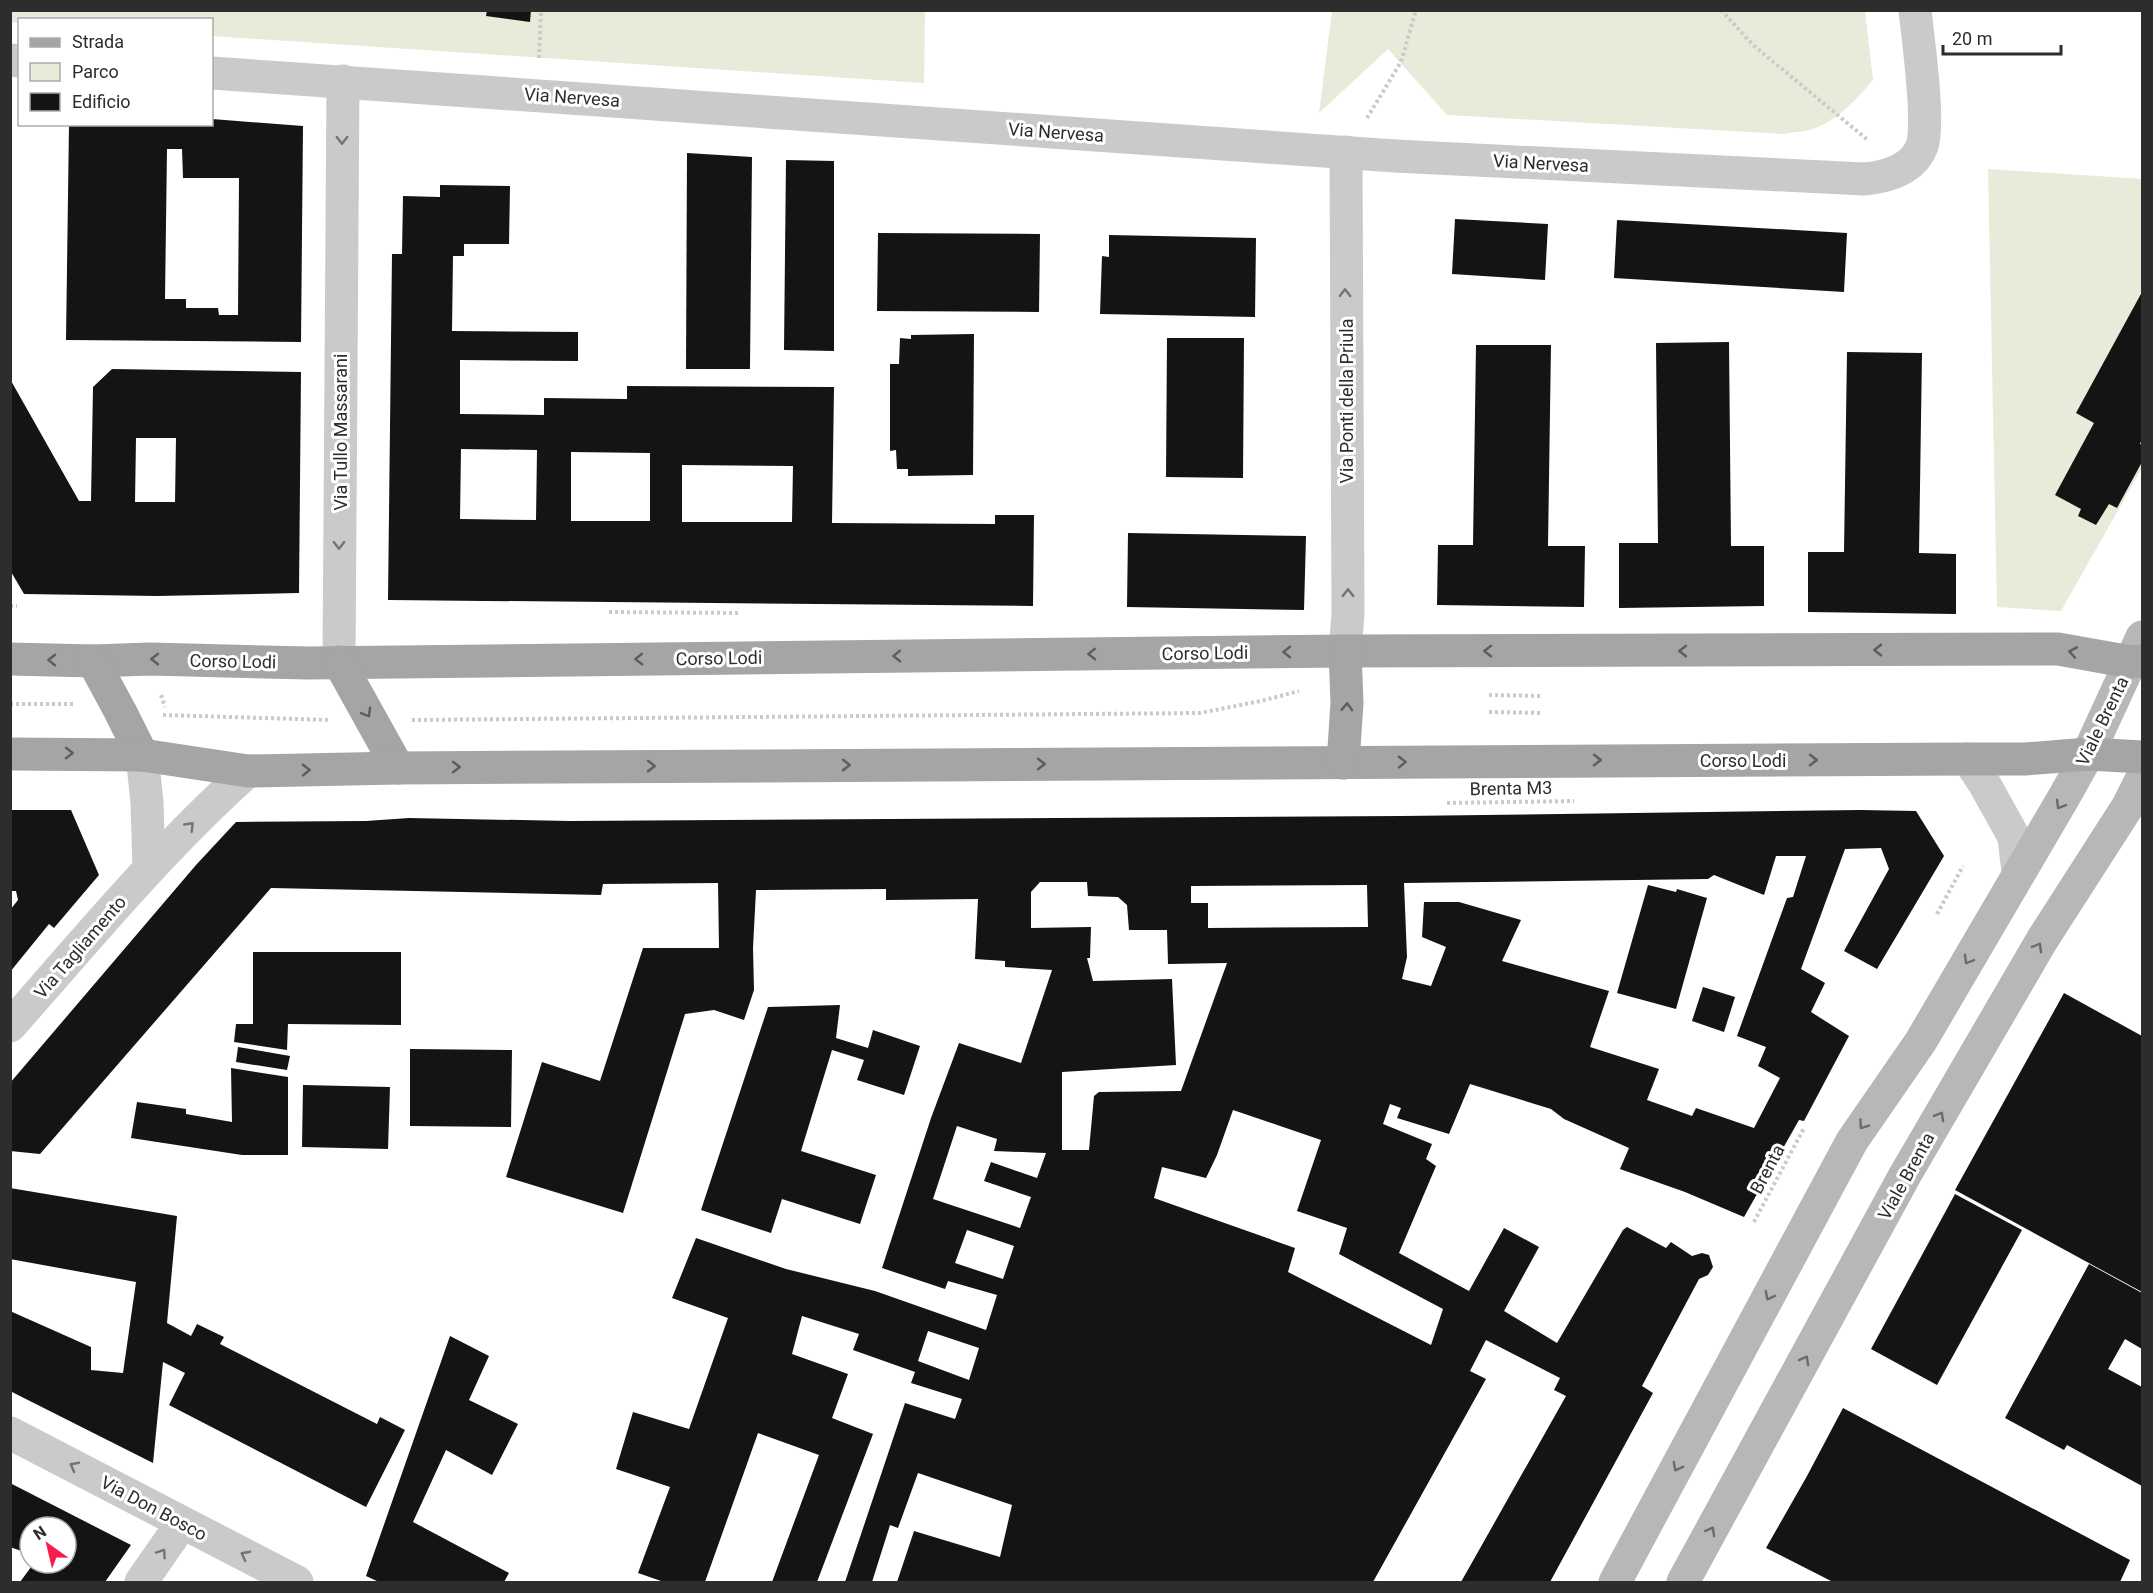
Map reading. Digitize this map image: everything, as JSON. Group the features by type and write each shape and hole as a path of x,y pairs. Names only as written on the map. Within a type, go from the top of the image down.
{"main road":[{"name":"Corso Lodi","path":"10,659 93,661 150,659 308,663 1345,651 2058,649 2139,653"},
{"path":"1343,763 1347,703 1345,651"},
{"path":"93,661 142,755"},
{"name":"Via Tullo Massarani","path":"339,662 398,768"},
{"name":"Corso Lodi","path":"10,754 142,755 248,771 398,768 2025,759 2088,754 2142,758"}],"street":[{"name":"Via Nervesa","path":"213,73 1346,152 1864,179 1888,176 1909,164 1922,147 1924,135 1915,10"},
{"name":"Via Tullo Massarani","path":"339,662 343,81"},
{"name":"Via Ponti della Priula","path":"1345,651 1348,614 1346,152"},
{"name":"Viale Brenta","path":"1615,1582 1852,1141 1921,1041 2064,797 2139,653"},
{"path":"142,755 147,801 149,868"},
{"path":"1968,759 2014,837 2018,873"},
{"name":"Via Tagliamento","path":"10,1026 149,868 212,803 248,771"},
{"name":"Viale Brenta","path":"1683,1582 1905,1175 2042,940 2128,806 2142,778"},
{"name":"Via Don Bosco","path":"10,1433 297,1582"},
{"path":"141,1582 182,1523"}],"path":[{"path":"539,58 542,10"},
{"path":"1366,120 1401,62 1416,10"},
{"path":"1721,10 1753,45 1870,142"},
{"path":"10,606 17,606"},
{"path":"609,612 738,613"},
{"path":"406,720 1200,713 1300,691"},
{"path":"1489,695 1542,696"},
{"path":"10,704 79,704"},
{"path":"1489,712 1542,713"},
{"path":"154,715 335,720"},
{"name":"Brenta M3","path":"1447,802 1575,801"},
{"path":"1937,914 1963,866"},
{"name":"Brenta","path":"1754,1222 1804,1128"}],"green space":[{"path":"10,11 925,11 924,83 213,36 213,18 18,18 18,23 11,22"},
{"path":"1332,11 1865,11 1873,80 1854,101 1831,120 1813,129 1784,134 1447,115 1388,49 1319,113"},
{"path":"1988,169 2142,179 2142,468 2061,611 1997,607"}],"building":[{"path":"487,10 531,10 530,22 486,16"},
{"path":"213,119 303,126 301,342 66,340 69,126 213,126","holes":["167,149 182,149 183,178 239,178 238,315 219,315 218,308 186,308 186,299 165,299"]},
{"path":"687,153 752,157 750,369 686,369"},
{"path":"786,160 834,161 834,351 784,350"},
{"path":"440,185 510,186 509,244 464,244 464,256 453,256 452,331 578,332 578,361 460,360 460,414 544,415 544,398 627,399 627,386 834,387 832,523 995,524 995,515 1034,515 1033,606 388,600 392,254 402,254 403,196 440,197","holes":["461,449 537,450 536,520 460,519","571,452 650,453 650,521 571,521","682,465 793,466 792,522 682,522"]},
{"path":"1455,219 1548,224 1545,280 1452,274"},
{"path":"1617,220 1847,233 1844,292 1614,278"},
{"path":"878,233 1040,234 1039,312 877,311"},
{"path":"1109,235 1256,238 1255,317 1100,314 1102,256 1109,257"},
{"path":"2142,292 2142,439 2140,444 2142,445 2142,462 2117,508 2109,504 2096,525 2078,516 2081,509 2055,495 2094,423 2076,413"},
{"path":"974,334 973,475 908,476 908,469 897,469 896,450 890,451 890,364 899,364 900,338 911,339 911,335"},
{"path":"1167,338 1244,338 1243,478 1166,477"},
{"path":"1729,342 1731,546 1764,546 1764,606 1619,608 1619,543 1658,543 1656,343"},
{"path":"1476,345 1551,345 1548,546 1585,546 1584,607 1437,605 1438,545 1473,545"},
{"path":"1847,352 1922,353 1919,553 1956,554 1956,614 1808,612 1808,552 1844,552"},
{"path":"112,369 301,372 299,593 157,596 24,594 10,570 10,379 79,501 91,501 93,387","holes":["136,438 176,438 175,502 135,502"]},
{"path":"1128,533 1306,536 1304,610 1127,607"},
{"path":"10,810 71,810 99,875 54,928 49,924 10,972 10,910 18,900 16,891 10,891"},
{"path":"1916,811 1944,856 1877,969 1844,951 1889,869 1881,848 1845,849 1801,969 1825,983 1811,1012 1849,1036 1804,1121 1799,1120 1744,1217 1685,1192 1620,1169 1629,1148 1564,1119 1551,1109 1470,1084 1449,1134 1397,1118 1401,1108 1390,1104 1383,1124 1432,1144 1426,1159 1436,1166 1399,1253 1469,1291 1504,1228 1539,1247 1504,1311 1557,1343 1623,1230 1627,1227 1666,1248 1671,1242 1692,1256 1702,1253 1709,1255 1713,1267 1708,1275 1699,1279 1642,1386 1653,1393 1550,1582 1461,1582 1566,1396 1554,1390 1560,1378 1486,1340 1470,1371 1486,1379 1373,1582 897,1582 914,1531 1000,1557 1012,1505 918,1473 898,1528 890,1525 872,1582 845,1582 905,1403 955,1419 962,1399 911,1383 915,1372 853,1350 859,1334 802,1316 792,1354 848,1374 832,1418 873,1434 817,1582 772,1582 819,1455 758,1433 705,1582 664,1582 638,1573 670,1487 616,1469 633,1412 689,1429 728,1318 672,1298 696,1238 786,1269 875,1291 986,1330 997,1295 948,1281 945,1289 882,1268 931,1118 959,1043 1021,1063 1052,970 1005,967 1005,961 975,959 978,899 886,900 886,889 756,890 753,948 754,990 744,1020 714,1010 685,1014 623,1213 506,1177 542,1062 600,1081 643,948 719,948 718,883 603,884 601,895 271,888 40,1154 10,1151 10,1083 196,865 236,822 366,821 409,818 570,821","holes":["1776,856 1806,856 1793,897 1787,898 1737,1036 1766,1047 1758,1066 1780,1078 1754,1128 1696,1108 1692,1116 1647,1100 1659,1069 1590,1047 1609,991 1502,961 1521,920 1459,902 1424,902 1422,937 1446,947 1431,986 1402,979 1407,957 1404,883 1708,879 1714,875 1764,895","1040,882 1087,882 1088,896 1118,897 1127,905 1129,930 1167,930 1168,964 1227,963 1181,1091 1099,1092 1094,1096 1089,1150 1062,1150 1062,1072 1176,1065 1172,979 1093,981 1087,958 1090,958 1091,927 1031,928 1031,892","1367,885 1368,927 1208,928 1208,903 1191,903 1191,886","1233,1110 1321,1140 1297,1211 1347,1228 1339,1254 1443,1309 1431,1345 1288,1272 1295,1248 1154,1198 1162,1167 1206,1178","957,1126 997,1139 994,1151 1046,1153 1037,1178 991,1162 984,1181 1031,1197 1020,1228 933,1199","967,1230 1014,1246 1003,1279 955,1263","928,1331 979,1348 969,1380 918,1361"]},
{"path":"1648,885 1676,892 1677,889 1707,898 1676,1009 1617,993"},
{"path":"253,952 401,952 401,1025 288,1024 287,1050 234,1042 236,1024 253,1024"},
{"path":"1703,987 1735,997 1724,1032 1692,1021"},
{"path":"2064,993 2142,1036 2142,1292 1955,1190"},
{"path":"840,1005 836,1038 868,1048 873,1030 920,1046 904,1095 857,1080 864,1060 832,1050 801,1151 876,1175 860,1224 782,1199 771,1233 701,1210 768,1007"},
{"path":"238,1047 290,1056 287,1070 236,1062"},
{"path":"410,1049 512,1050 511,1127 410,1126"},
{"path":"231,1068 288,1077 288,1155 242,1155 131,1138 137,1102 186,1109 186,1114 232,1122"},
{"path":"303,1085 390,1087 388,1149 302,1147"},
{"path":"10,1188 177,1216 167,1323 191,1336 197,1324 224,1337 220,1344 377,1424 380,1417 405,1430 366,1507 169,1405 185,1373 163,1362 153,1463 10,1391 10,1311 91,1347 91,1370 123,1373 136,1282 10,1259"},
{"path":"1955,1194 2022,1230 1937,1385 1871,1349"},
{"path":"2089,1264 2142,1293 2142,1349 2125,1339 2108,1369 2142,1387 2142,1486 2067,1445 2064,1450 2005,1418"},
{"path":"450,1336 489,1356 469,1400 518,1424 492,1475 446,1450 413,1522 509,1573 504,1582 379,1582 366,1576"},
{"path":"1843,1408 2130,1560 2120,1582 1833,1582 1766,1548"},
{"path":"10,1483 72,1515 18,1515 18,1550 10,1547"},
{"path":"78,1518 131,1545 105,1582 20,1582 25,1575 78,1575"}]}
